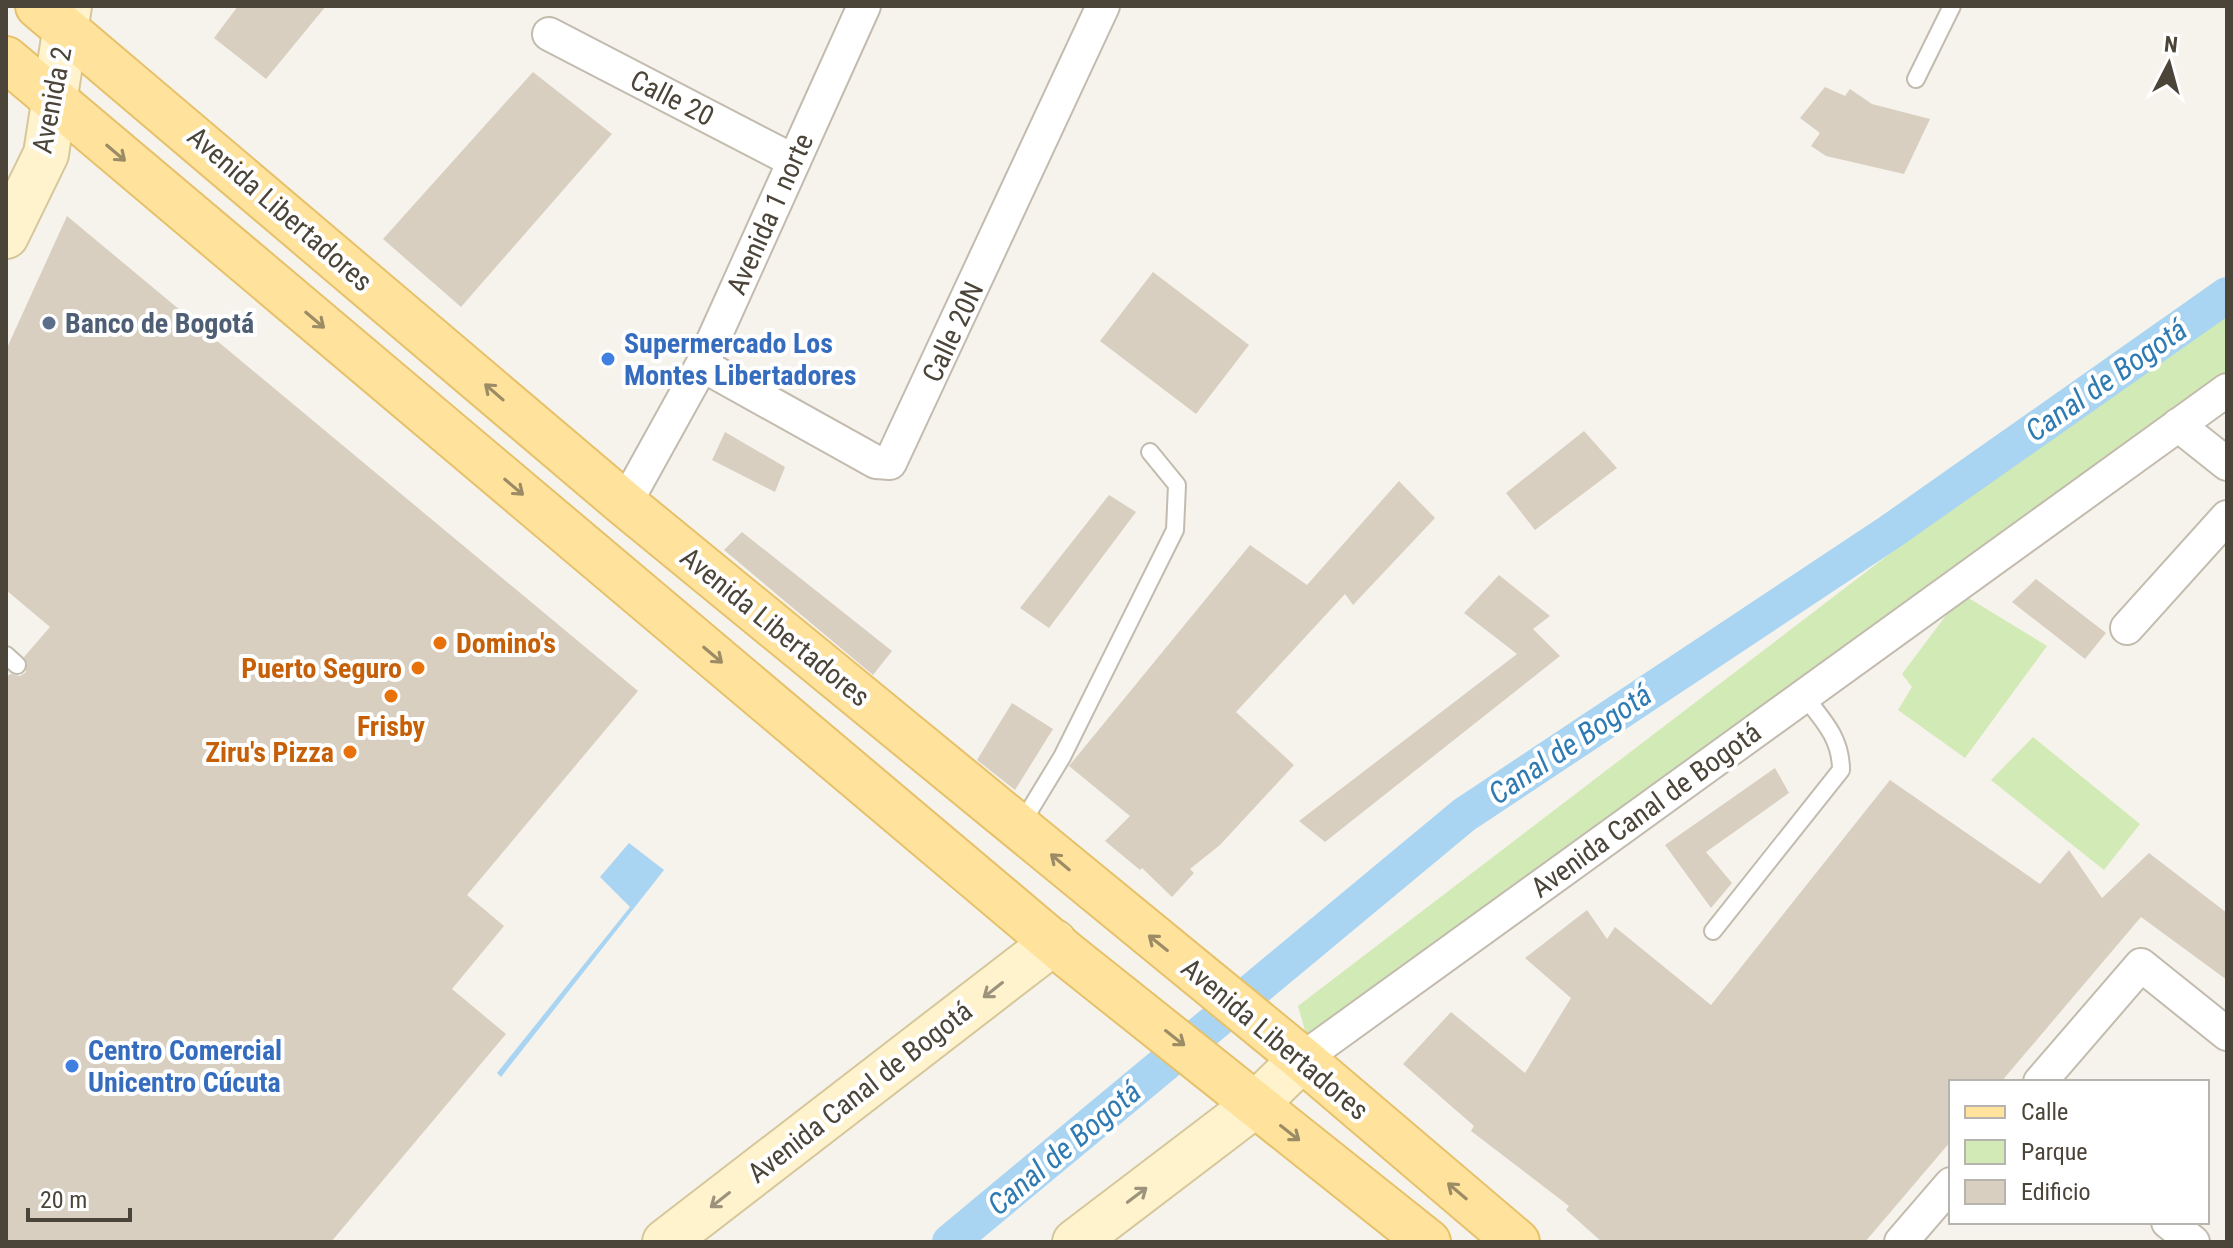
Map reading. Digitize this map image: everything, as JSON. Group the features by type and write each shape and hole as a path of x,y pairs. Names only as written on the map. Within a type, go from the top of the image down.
{"main road":[{"name":"Avenida 2","path":"6,236 46,154 56,103 58,13"},
{"name":"Avenida Libertadores","path":"58,13 625,504 1293,1052 1517,1242"},
{"path":"6,59 1062,949 1428,1242"},
{"name":"Avenida Canal de Bogotá","path":"665,1242 1062,949"},
{"name":"Avenida Canal de Bogotá","path":"1075,1242 1293,1052"}],"street":[{"name":"Avenida 1 norte","path":"625,504 702,365 864,6"},
{"name":"Calle 20N","path":"702,365 876,462 890,463 1103,6"},
{"name":"Calle 20","path":"549,34 794,161"},
{"name":"Avenida Canal de Bogotá","path":"1293,1052 1804,696 2227,390"},
{"path":"2178,425 2227,464"},
{"path":"2127,628 2227,517"},
{"path":"2042,1080 2141,965 2227,1034"},
{"path":"1901,1242 1949,1186"},
{"path":"2170,1224 2193,1242"}],"lane":[{"path":"1916,79 1952,6"},
{"path":"1019,828 1062,757 1175,530 1177,485 1150,452"},
{"path":"1713,931 1841,770 1841,751 1833,733 1804,696"}],"green space":[{"path":"2227,296 2227,372 1307,1038 1298,1006"},
{"path":"1962,594 2047,646 1965,758 1898,710 1912,687 1902,674"},
{"path":"2033,737 2140,824 2104,870 1991,780"}],"water":[{"path":"629,843 664,870 501,1077 497,1073 630,907 600,877"}],"building":[{"path":"238,6 326,6 266,79 214,38"},
{"path":"533,72 612,134 461,307 383,239"},
{"path":"1825,87 1845,96 1850,89 1872,104 1930,119 1904,174 1826,156 1811,146 1820,133 1800,118"},
{"path":"67,216 638,691 467,895 504,926 452,989 506,1034 331,1242 6,1242 6,678 10,674 20,676 26,672 24,657 50,627 6,590 6,350"},
{"path":"1153,272 1249,345 1196,414 1100,341"},
{"path":"1584,431 1617,468 1535,530 1506,493"},
{"path":"725,432 785,467 775,492 712,460"},
{"path":"1399,481 1435,518 1353,605 1345,594 1236,712 1294,765 1220,845 1190,869 1194,873 1172,897 1142,868 1140,870 1105,841 1130,816 1069,766 1250,545 1307,585"},
{"path":"1109,495 1136,512 1049,628 1020,608"},
{"path":"742,532 892,651 873,675 724,550"},
{"path":"1499,575 1550,616 1533,629 1560,656 1325,842 1299,821 1517,654 1464,613"},
{"path":"2036,579 2106,633 2085,659 2012,602"},
{"path":"1012,703 1053,729 1015,790 977,760"},
{"path":"1775,768 1789,793 1706,852 1732,883 1711,908 1665,845"},
{"path":"1890,780 2040,884 2069,850 2102,898 2149,853 2227,913 2227,980 2141,917 2003,1080 1949,1080 1949,1143 1865,1242 1602,1242 1566,1210 1569,1206 1471,1131 1474,1126 1403,1064 1451,1012 1525,1073 1571,998 1525,958 1587,910 1607,939 1615,927 1711,1005"}],"waterway":[{"name":"Canal de Bogotá","path":"950,1242 1464,815 1890,532 2227,295"}],"place":[{"name":"Banco de Bogotá","path":"49,323"},
{"name":"Supermercado Los Montes Libertadores","path":"608,359"},
{"name":"Domino's","path":"440,643"},
{"name":"Puerto Seguro","path":"418,668"},
{"name":"Frisby","path":"391,696"},
{"name":"Ziru's Pizza","path":"350,752"},
{"name":"Centro Comercial Unicentro Cúcuta","path":"72,1066"}]}
